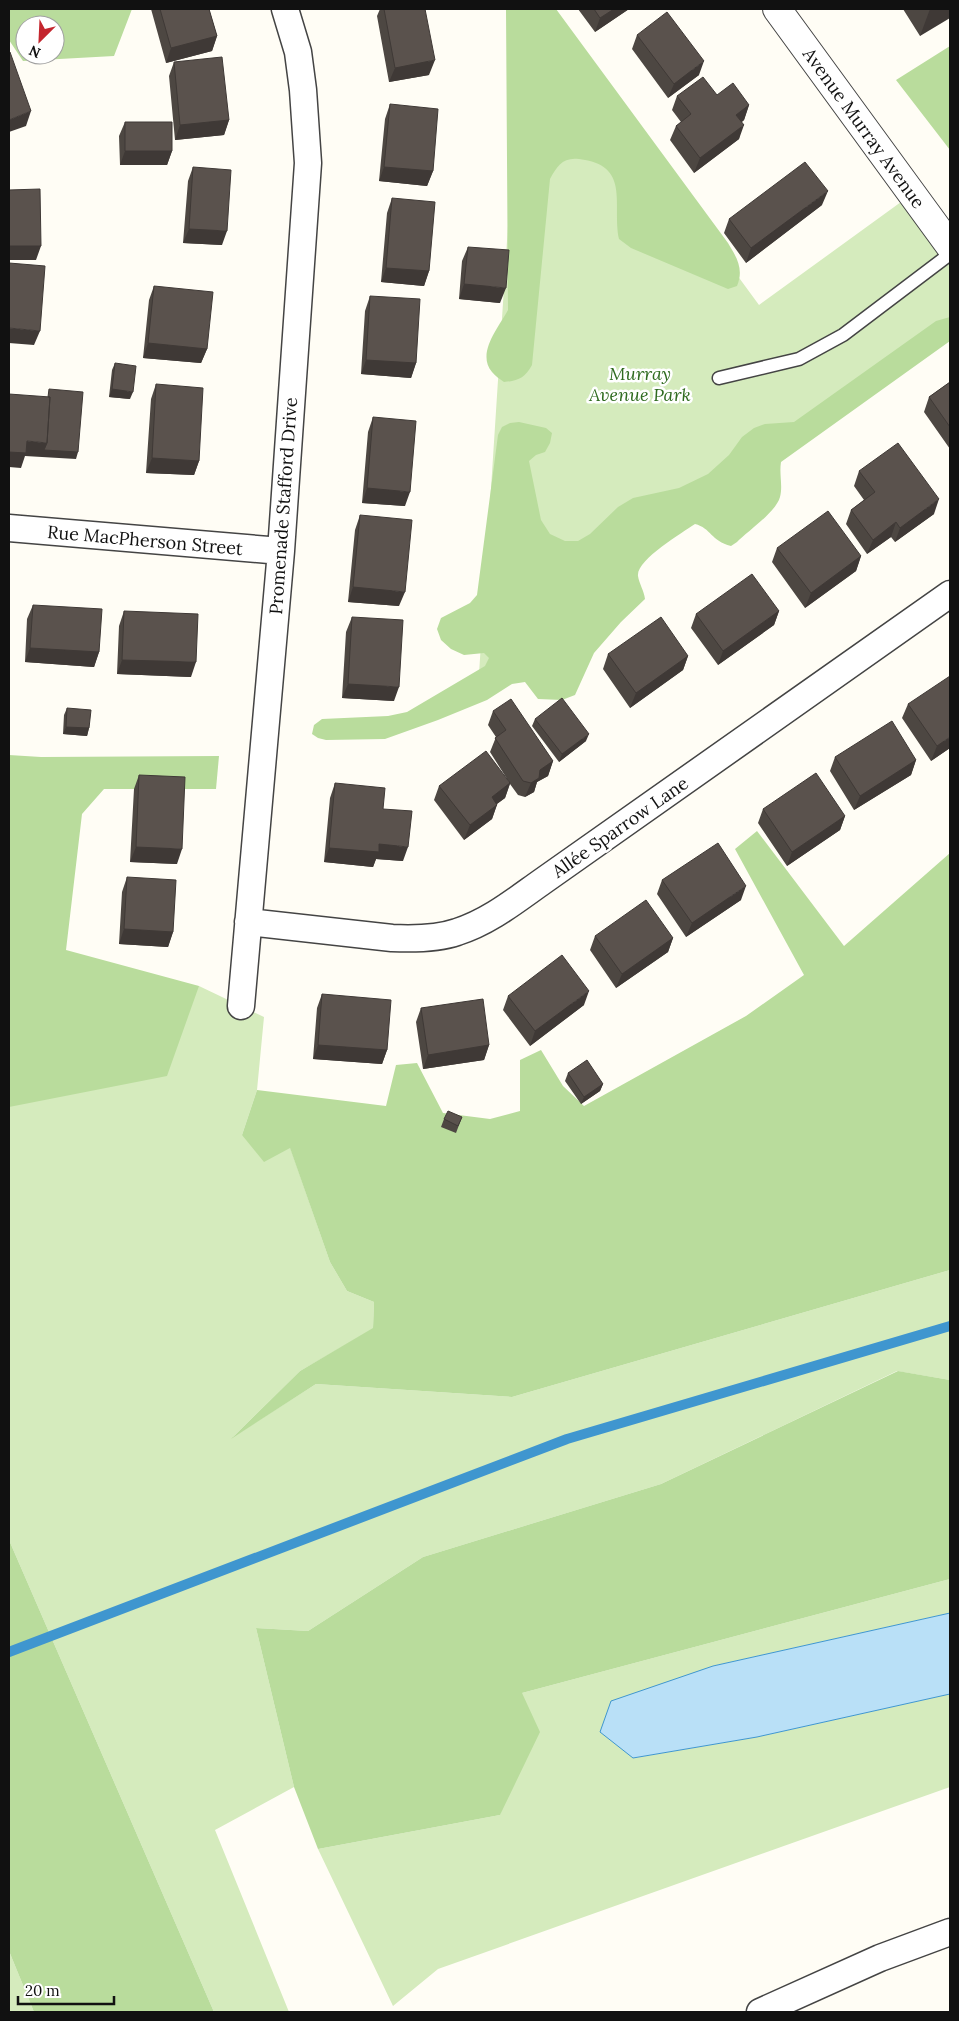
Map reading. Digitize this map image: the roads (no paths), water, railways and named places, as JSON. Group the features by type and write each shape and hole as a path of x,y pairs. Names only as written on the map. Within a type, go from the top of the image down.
{"street":[{"name":"Promenade Stafford Drive","path":"240,1006 281,551 308,163 303,90 298,52 285,9"},
{"name":"Avenue Murray Avenue","path":"777,9 950,246"},
{"name":"Rue MacPherson Street","path":"9,528 281,551"},
{"name":"Allée Sparrow Lane","path":"248,922 412,939 456,933 478,924 649,807 950,594"},
{"path":"760,2012 880,1958 950,1932"}],"lane":[{"path":"719,378 799,359 843,335 950,254"}],"water":[{"path":"950,1613 950,1694 757,1737 633,1758 600,1732 611,1701 713,1666"}],"waterway":[{"path":"9,1652 567,1439 950,1326"}],"park label":[{"name":"Murray Avenue Park","path":"640,383"}]}
